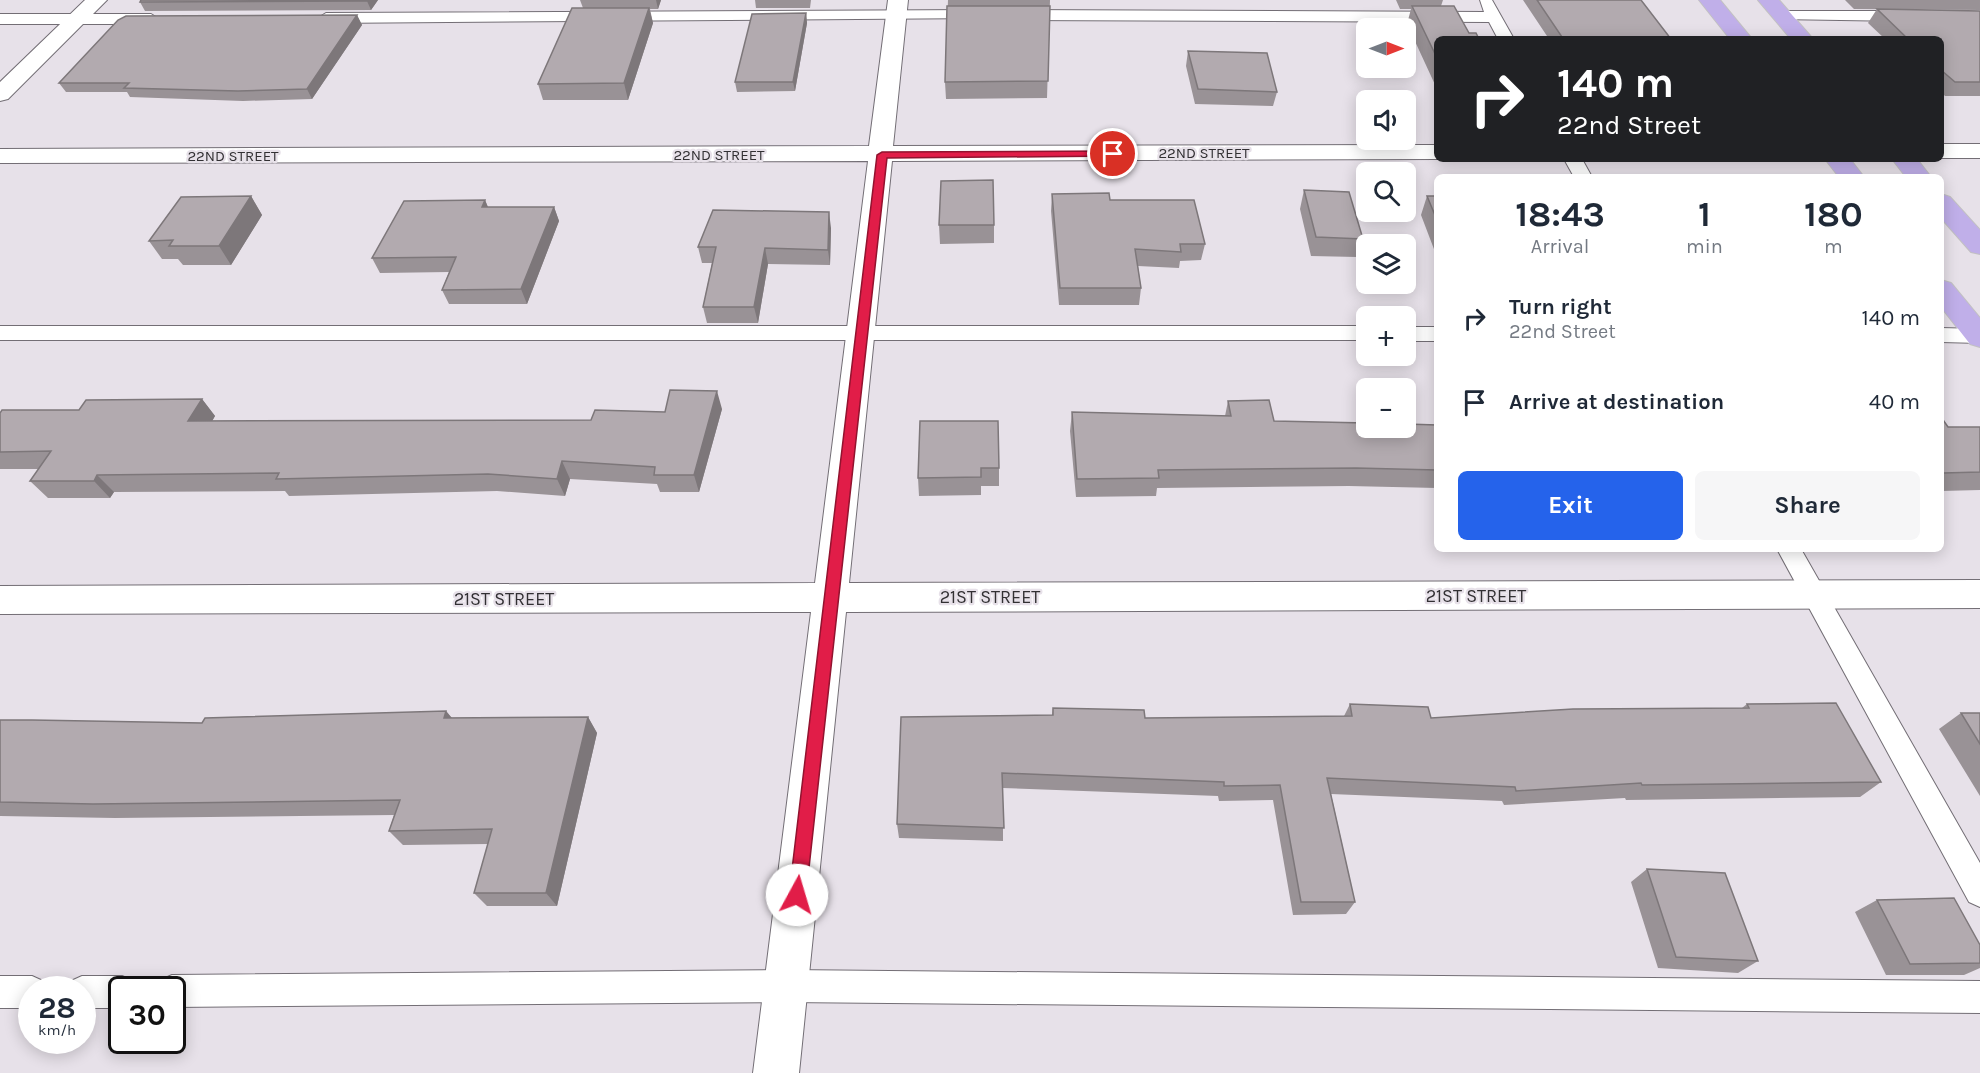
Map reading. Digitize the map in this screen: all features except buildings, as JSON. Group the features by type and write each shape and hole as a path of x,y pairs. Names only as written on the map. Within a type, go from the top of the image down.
{"main road":[{"path":"1709,0 1739,36"},
{"path":"1768,0 1800,36"},
{"path":"1840,162 1850,174"},
{"path":"1906,162 1916,174"},
{"path":"1944,205 1980,246"},
{"path":"1944,293 1979,336"}],"street":[{"path":"0,94 97,0"},
{"path":"776,1073 898,8"},
{"path":"1944,151 1980,151"},
{"name":"22ND STREET","path":"0,156 1434,152"},
{"name":"21ST STREET","path":"0,600 1980,594"}],"lane":[{"path":"1485,0 1504,36"},
{"path":"315,18 898,8 998,15 1494,17"},
{"path":"1783,16 1922,16"},
{"path":"0,19 172,19"},
{"path":"0,333 1356,333"},
{"path":"1416,333 1434,334"},
{"path":"1944,335 1979,336"},
{"path":"1791,552 1980,892"},
{"path":"186,991 787,986 1980,997"},
{"path":"0,992 18,992"}],"route":[{"path":"797,895 882,155 1113,154"}]}
